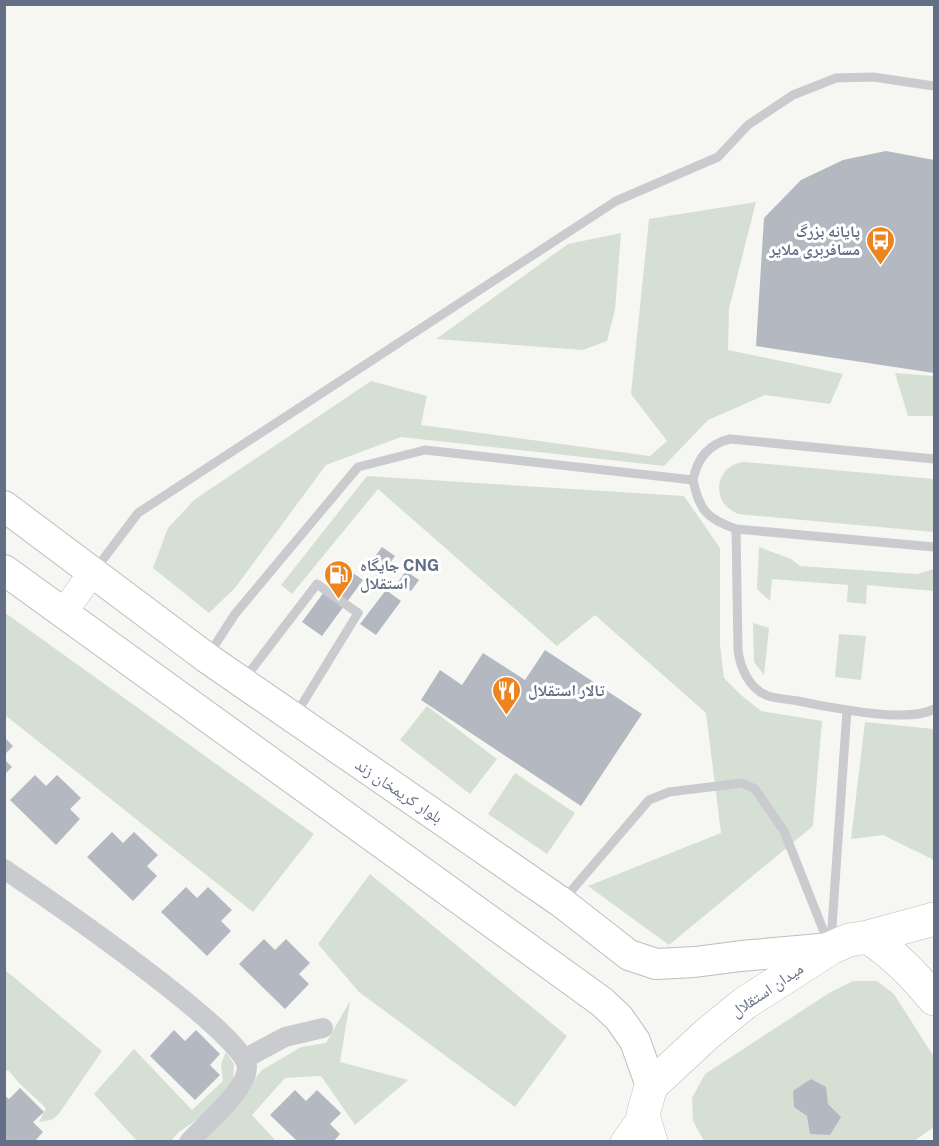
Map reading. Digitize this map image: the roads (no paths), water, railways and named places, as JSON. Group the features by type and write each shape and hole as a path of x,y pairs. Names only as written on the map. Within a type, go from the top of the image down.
{"highway":[{"name":"میدان استقلال","path":"648,1114 707,1034 745,1003 831,948 849,940 934,919"},
{"path":"868,937 908,968 934,999"}],"main road":[{"name":"بلوار کریمخان زند","path":"4,506 207,658 561,903 629,955 656,964 831,948"},
{"path":"4,570 602,1002 619,1018 635,1041 648,1114 624,1142"},
{"path":"64,612 93,572"}],"street":[{"path":"4,869 82,922 188,1004 234,1045 244,1059 247,1068 241,1086 189,1142"},
{"path":"244,1059 285,1037 323,1028"}],"lane":[{"path":"93,572 138,513 616,201 718,157 748,125 793,95 836,78 873,77 934,86"},
{"path":"934,459 730,439 719,442 703,455 695,468 693,480 696,496 706,513 722,524 736,529 934,547"},
{"path":"207,658 235,614 358,467 425,450 693,480"},
{"path":"736,529 740,663 747,677 766,695 847,710 916,715 934,709"},
{"path":"242,683 317,584 358,614 293,718"},
{"path":"831,948 847,710"},
{"path":"561,903 649,800 669,792 742,783 754,789 784,831 831,948"}],"place":[{"name":"پایانه بزرگ مسافربری ملایر","path":"881,266"},
{"name":"جایگاه CNG استقلال","path":"339,600"},
{"name":"تالار استقلال","path":"507,716"}]}
